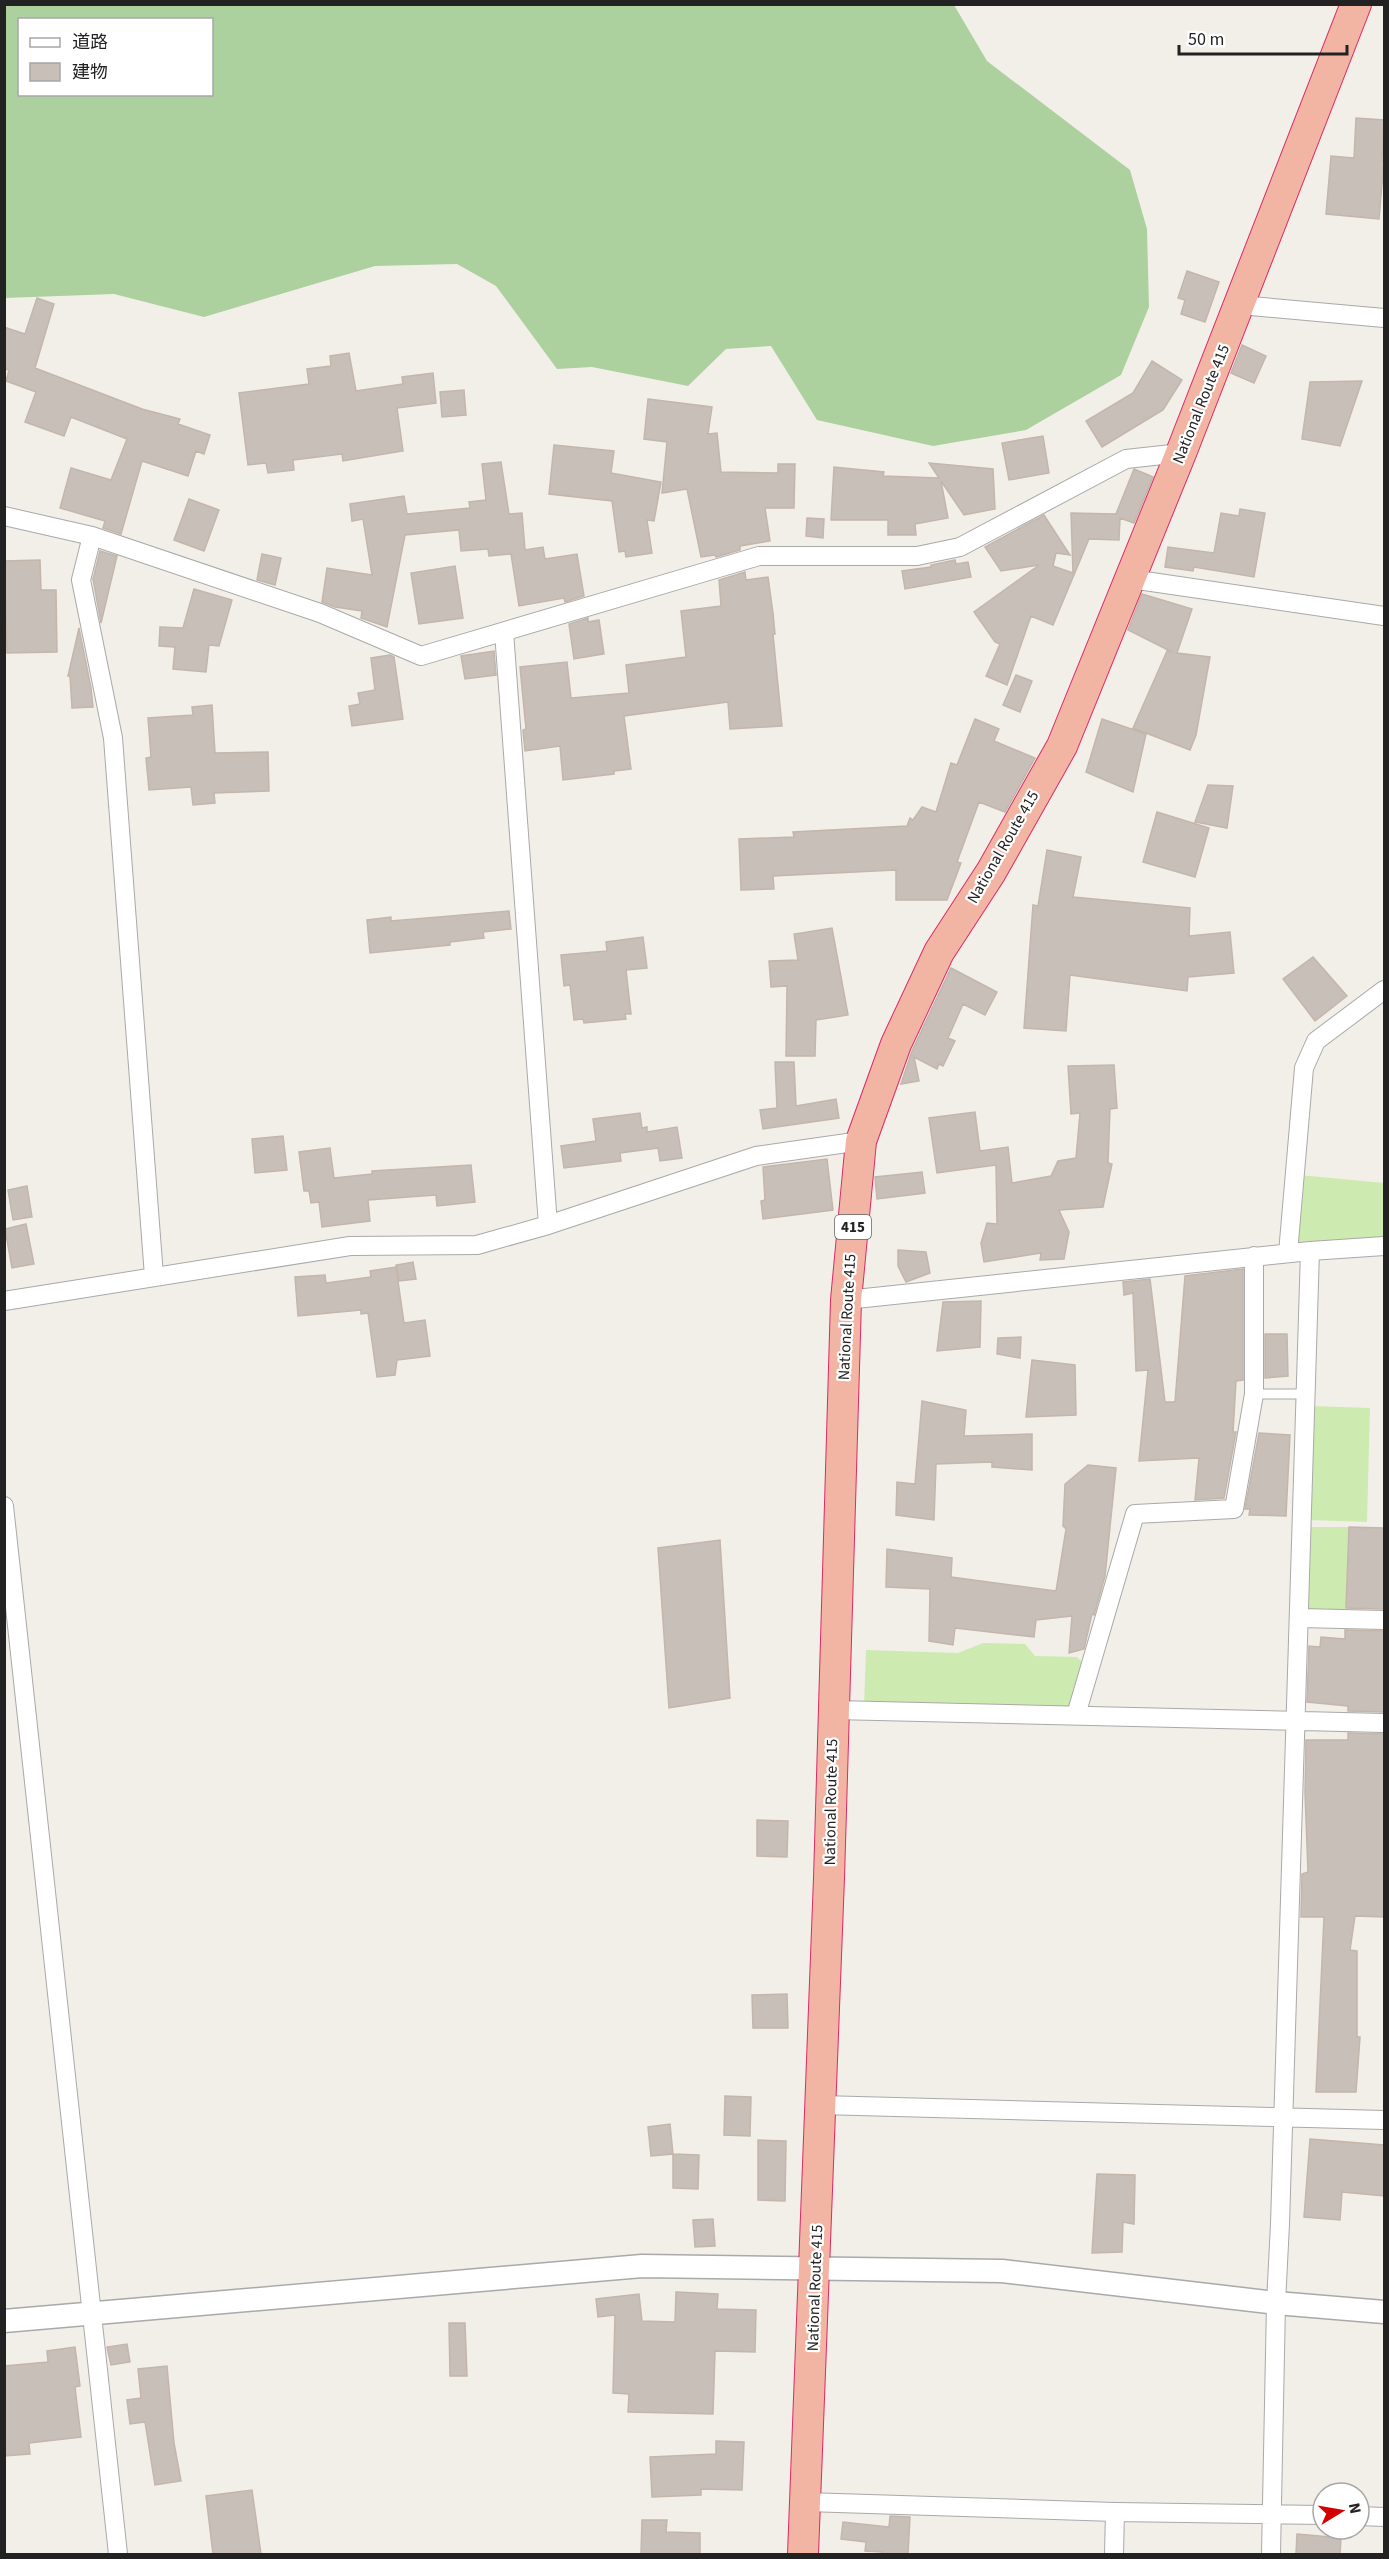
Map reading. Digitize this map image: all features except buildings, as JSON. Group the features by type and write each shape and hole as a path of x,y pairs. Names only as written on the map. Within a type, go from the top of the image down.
{"highway":[{"name":"National Route 415","path":"803,2554 816,2269 846,1300 861,1141 896,1044 939,952 991,872 1062,746 1240,305 1356,4"}],"street":[{"path":"1240,305 1384,318"},
{"path":"4,516 92,536 320,613 421,656 759,556 917,556 960,547 1126,459 1181,453"},
{"path":"92,536 81,580 113,738 154,1276"},
{"path":"1131,579 1384,616"},
{"path":"504,632 548,1225"},
{"path":"1288,1253 1304,1068 1316,1041 1384,990"},
{"path":"4,1301 351,1246 477,1245 548,1225 756,1156 861,1141"},
{"path":"846,1300 1254,1256 1384,1246"},
{"path":"1271,2554 1276,2303 1300,1618 1310,1251"},
{"path":"1076,1715 1135,1514 1234,1509 1254,1394 1254,1256"},
{"path":"4,1506 118,2554"},
{"path":"1300,1618 1384,1620"},
{"path":"834,1710 1384,1723"},
{"path":"820,2105 1384,2120"},
{"path":"4,2321 642,2266 1002,2271 1276,2303 1384,2312"},
{"path":"806,2502 1115,2512 1311,2515"},
{"path":"1114,2554 1115,2512"}],"lane":[{"path":"1254,1394 1306,1394"}],"green space":[{"path":"4,5 954,5 987,61 1130,170 1147,229 1149,307 1121,375 1026,430 933,446 817,420 771,346 726,349 688,386 592,367 557,369 496,286 457,264 375,266 204,317 114,294 5,298"},
{"path":"1299,1175 1384,1183 1384,1237 1298,1245"},
{"path":"1313,1406 1370,1408 1367,1522 1309,1520"},
{"path":"1307,1527 1349,1527 1346,1610 1305,1611"},
{"path":"983,1643 1025,1644 1035,1656 1077,1657 1086,1666 1073,1710 864,1706 866,1650 958,1653"}]}
